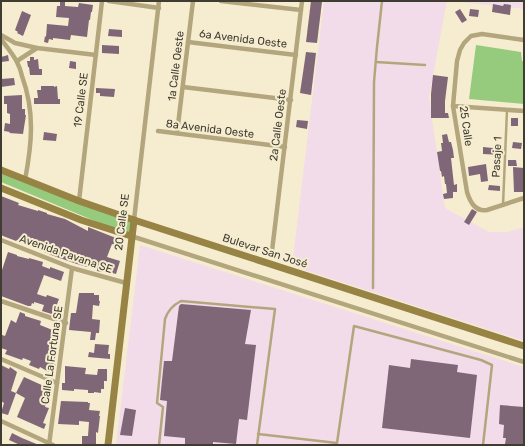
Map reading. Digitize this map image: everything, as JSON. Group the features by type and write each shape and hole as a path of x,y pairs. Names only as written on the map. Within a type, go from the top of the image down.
{"street":[{"name":"19 Calle SE","path":"78,201 102,1"},
{"path":"109,1 159,8"},
{"name":"20 Calle SE","path":"108,445 159,1"},
{"name":"1a Calle Oeste","path":"177,133 193,1"},
{"path":"221,1 301,10"},
{"name":"2a Calle Oeste","path":"272,251 302,1"},
{"name":"25 Calle","path":"503,205 482,211 477,209 469,199 453,106 457,61 460,50 471,36 482,34 524,40"},
{"path":"1,35 15,43 37,48 96,55"},
{"path":"1,39 17,61 27,90 31,120 31,137 25,180"},
{"name":"6a Avenida Oeste","path":"188,42 296,55"},
{"path":"17,61 37,48"},
{"path":"183,87 290,100"},
{"path":"453,106 524,111"},
{"name":"8a Avenida Oeste","path":"158,131 285,147"},
{"name":"Bulevar San José","path":"1,170 78,201 134,220 524,346"},
{"path":"1,188 81,220 524,362"},
{"path":"503,205 524,198"},
{"name":"Avenida Pavana SE","path":"1,240 72,268 126,283"},
{"name":"Calle La Fortuna SE","path":"51,444 57,382 66,323 72,268"},
{"path":"1,301 66,323"},
{"path":"1,359 57,382"},
{"path":"1,421 51,444"}],"lane":[{"path":"373,288 374,82 382,1"},
{"path":"376,62 424,65"},
{"name":"Pasaje 1","path":"503,205 507,110"},
{"path":"159,445 163,407 157,403 165,319 174,304 181,300 275,308 257,445"},
{"path":"258,434 337,443 354,326 481,360 492,365 483,445"}],"shaded area":[{"path":"324,1 447,1 429,97 445,208 489,232 508,232 524,227 524,341 292,266"},
{"path":"451,1 524,1 524,9"},
{"path":"140,245 524,367 524,445 116,445"}],"green space":[{"path":"476,45 521,52 522,61 524,61 524,104 469,99"},
{"path":"1,168 133,221 131,236 1,182"}],"building":[{"path":"60,1 65,1 65,6 78,7 79,3 93,5 87,37 71,35 70,40 53,38 53,40 49,39 48,43 44,42 47,24 68,26 69,18 56,17 57,6 60,6"},
{"path":"311,1 322,2 317,43 306,42"},
{"path":"493,4 503,6 504,4 511,5 510,15 492,12"},
{"path":"460,9 467,20 462,23 455,12"},
{"path":"470,9 479,10 478,17 469,16"},
{"path":"22,11 31,15 23,36 15,30"},
{"path":"109,29 122,30 122,37 108,36"},
{"path":"102,45 119,46 119,54 102,53"},
{"path":"306,52 316,53 311,95 300,93"},
{"path":"8,55 9,61 1,62 1,57"},
{"path":"30,57 34,57 34,60 38,59 39,69 42,69 42,75 30,75 27,61 30,61"},
{"path":"70,61 76,62 76,69 69,68"},
{"path":"433,75 448,77 445,113 448,113 449,118 431,118"},
{"path":"14,78 15,85 1,87 1,79"},
{"path":"41,86 57,86 60,104 34,104 34,98 38,98 37,90 41,90"},
{"path":"96,88 115,89 114,97 100,96 100,93 96,93"},
{"path":"22,95 22,109 25,109 26,115 23,134 4,131 5,123 10,124 10,114 7,113 7,104 4,104 4,96"},
{"path":"511,118 518,118 518,126 511,126"},
{"path":"297,120 308,121 307,129 296,127"},
{"path":"44,132 57,134 56,141 43,140"},
{"path":"447,134 453,150 454,158 451,158 454,185 457,184 457,192 453,192 453,198 444,199 443,194 447,193 446,184 444,176 442,177 440,171 437,152 442,151 442,135"},
{"path":"513,142 522,143 521,149 512,148"},
{"path":"483,147 503,149 502,155 483,154"},
{"path":"508,160 516,160 517,166 508,166"},
{"path":"486,164 488,181 481,182 480,174 469,176 468,167"},
{"path":"513,167 524,168 523,192 514,192"},
{"path":"489,185 500,186 500,191 488,190"},
{"path":"1,196 19,203 18,205 65,219 88,231 88,227 121,240 119,247 112,244 107,257 120,261 116,274 102,270 102,272 97,271 97,268 77,264 1,235"},
{"path":"472,209 477,212 469,225 464,222"},
{"path":"8,252 17,256 43,262 42,266 64,272 61,281 44,275 37,294 46,297 47,295 59,299 56,307 61,308 58,316 42,311 44,305 34,302 31,306 28,306 1,296 1,273"},
{"path":"79,293 94,293 94,295 99,295 99,306 93,305 92,319 100,320 99,333 96,333 95,340 90,340 91,332 69,330 71,313 76,313"},
{"path":"181,304 251,310 245,344 256,345 247,420 239,419 236,444 213,442 213,445 185,445 185,438 164,436 167,401 160,400 164,361 172,361 179,306"},
{"path":"20,312 25,314 25,316 41,321 40,325 60,333 56,341 54,351 57,352 53,363 56,365 53,370 50,369 49,372 40,367 39,369 29,365 31,361 23,358 22,360 5,354 7,350 1,348 2,335 5,336 11,320 16,323"},
{"path":"95,344 109,345 108,354 110,354 110,359 88,357 89,352 94,353"},
{"path":"411,359 458,365 457,372 477,375 470,438 382,428 389,365 410,368"},
{"path":"1,365 9,369 10,367 17,372 11,391 16,393 8,415 1,413 4,403 1,401"},
{"path":"65,366 86,368 85,374 97,375 98,369 107,369 107,381 104,381 104,389 101,389 101,393 88,393 88,390 62,390 62,383 65,383"},
{"path":"24,377 46,387 45,389 49,390 45,407 49,408 43,423 46,424 44,429 17,417 25,398 16,393"},
{"path":"61,401 88,402 90,403 89,410 100,411 98,433 96,432 96,445 82,445 82,436 88,436 89,422 79,421 79,425 58,424"},
{"path":"500,405 524,407 524,445 505,444 506,438 503,438 504,425 499,424"},
{"path":"125,408 136,410 132,436 120,435"},
{"path":"12,433 39,445 20,445 9,440"}]}
